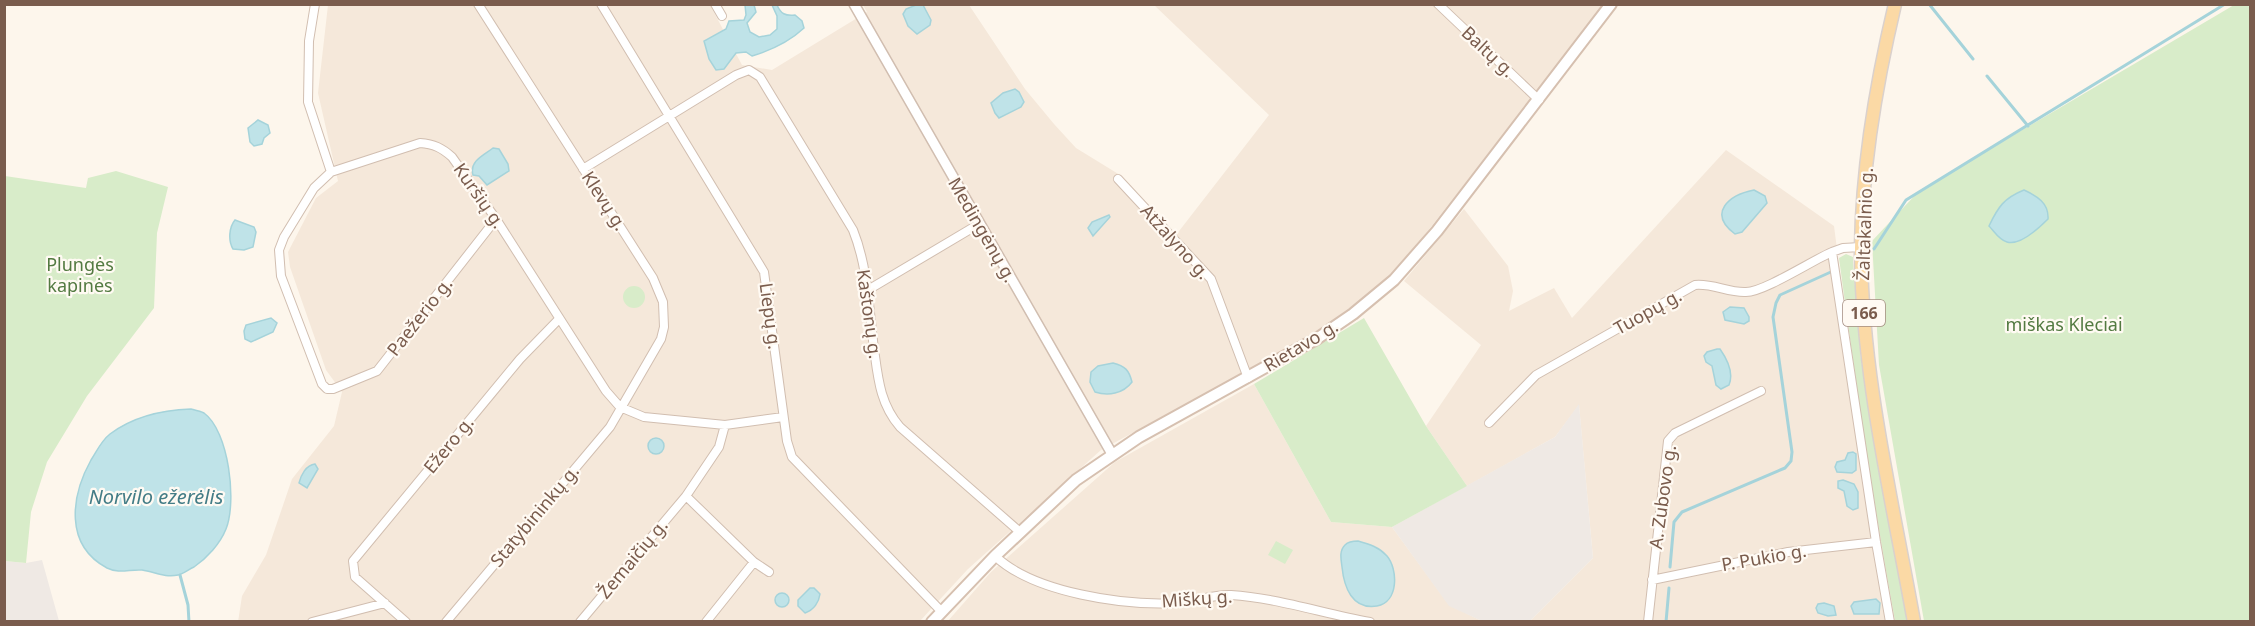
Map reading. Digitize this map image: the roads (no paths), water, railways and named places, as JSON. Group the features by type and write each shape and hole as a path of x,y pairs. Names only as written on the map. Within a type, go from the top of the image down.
{"main road":[{"name":"Rietavo g.","path":"932,621 995,556 1076,480 1112,454 1318,338 1353,314 1394,280 1437,231 1611,4"},
{"name":"Žaltakalnio g.","path":"1895,4 1870,125 1861,247 1863,303 1872,384 1914,621"}],"street":[{"path":"315,4 309,41 308,102 331,172"},
{"name":"Klevų g.","path":"478,4 653,278 663,302 664,327 661,339 620,407"},
{"name":"Liepų g.","path":"601,4 764,272 783,417 792,457 941,612"},
{"path":"715,4 722,16"},
{"name":"Medingėnų g.","path":"854,4 1112,454"},
{"name":"Baltų g.","path":"1438,4 1539,100"},
{"name":"Kaštonų g.","path":"668,115 736,75 749,70 760,77 853,230 861,252 882,399 892,418 1020,532"},
{"path":"583,169 668,115"},
{"name":"Kuršių g.","path":"327,389 322,384 281,276 279,250 284,237 314,188 331,172 420,143 432,144 443,149 452,157 496,219 606,391 620,407"},
{"name":"Atžalyno g.","path":"1118,178 1210,279 1248,378"},
{"name":"Paežerio g.","path":"327,389 333,389 377,371 496,219"},
{"path":"867,289 979,224"},
{"name":"Tuopų g.","path":"1489,423 1536,375 1695,285 1703,284 1747,293 1762,289 1832,252 1843,248 1861,247"},
{"path":"1832,252 1890,621"},
{"name":"Ežero g.","path":"385,603 355,577 353,561 520,359 559,319"},
{"name":"A. Zubovo g.","path":"1648,621 1668,441 1675,433 1761,391"},
{"path":"620,407 644,417 725,425 783,417"},
{"name":"Statybininkų g.","path":"446,621 610,428 620,407"},
{"name":"Žemaičių g.","path":"580,621 686,496 719,447 725,425"},
{"path":"686,496 754,562 769,572"},
{"name":"P. Pukio g.","path":"1652,580 1788,552 1876,542"},
{"name":"Miškų g.","path":"995,556 1010,568 1041,582 1098,598 1178,603 1231,595 1353,620 1370,621"},
{"path":"706,621 754,562"},
{"path":"312,621 385,603 406,621"}],"water":[{"path":"745,5 754,5 756,12 747,23 750,32 759,37 770,35 777,29 777,16 772,5 777,5 784,14 795,15 802,21 804,28 786,41 766,51 752,56 746,52 736,53 724,69 716,70 709,59 704,41 726,29 729,21 744,20"},
{"path":"923,5 931,20 930,25 917,34 908,26 903,14 906,9"},
{"path":"1015,89 1024,102 1021,107 999,118 991,103 1003,93"},
{"path":"258,120 268,125 270,133 264,138 262,144 254,146 250,142 248,128"},
{"path":"493,148 499,149 508,164 509,171 487,185 479,176 473,175 472,170 475,162"},
{"path":"1754,190 1765,196 1767,203 1742,232 1735,234 1727,226 1722,212 1725,206 1737,196"},
{"path":"2024,190 2044,204 2048,219 2023,239 2012,243 2004,241 1989,226 2002,204 2011,196"},
{"path":"1109,215 1110,217 1093,236 1088,228 1092,222"},
{"path":"235,220 254,227 256,232 253,247 244,250 233,249 230,234"},
{"path":"1730,307 1744,308 1749,321 1744,324 1725,320 1723,312"},
{"path":"271,318 277,323 273,332 251,342 245,339 246,325"},
{"path":"1720,349 1725,357 1731,376 1729,385 1721,389 1716,385 1712,366 1706,362 1704,356 1707,352"},
{"path":"1113,363 1126,369 1132,382 1115,393 1095,392 1090,382 1091,372 1098,366"},
{"name":"Norvilo ežerėlis","path":"191,409 204,413 213,422 225,450 231,502 223,535 204,559 194,567 173,576 142,570 120,571 107,568 93,558 84,546 75,519 79,489 91,460 107,437 119,428 139,418"},
{"path":"656,438 664,446 656,454 648,446"},
{"path":"1848,453 1856,454 1856,470 1852,473 1837,472 1835,467 1837,462 1845,460"},
{"path":"315,464 318,469 307,488 299,483 300,480 307,468"},
{"path":"1843,480 1854,484 1858,492 1858,508 1853,510 1847,506 1844,491 1838,488 1838,481"},
{"path":"1358,541 1381,550 1391,562 1394,576 1393,592 1384,603 1377,606 1368,606 1355,601 1347,589 1343,575 1342,550 1348,543"},
{"path":"810,588 814,588 820,594 817,603 805,613 798,606 798,600"},
{"path":"782,593 787,595 789,600 787,605 782,607 777,605 775,600 777,595"},
{"path":"1876,599 1880,603 1879,614 1854,614 1851,606 1854,602"},
{"path":"1818,604 1834,606 1836,615 1828,616 1818,613 1816,608"}],"waterway":[{"path":"1929,4 1973,59"},
{"path":"1874,249 1906,200 2225,4"},
{"path":"1987,76 2028,126"},
{"path":"1670,567 1674,522 1682,512 1785,468 1791,461 1792,452 1773,317 1776,303 1780,295 1833,271"},
{"path":"180,575 188,605 189,622"},
{"path":"1666,622 1669,588"}],"park label":[{"name":"Plungės kapinės","path":"80,275"},
{"name":"miškas Kleciai","path":"2064,325"}]}
